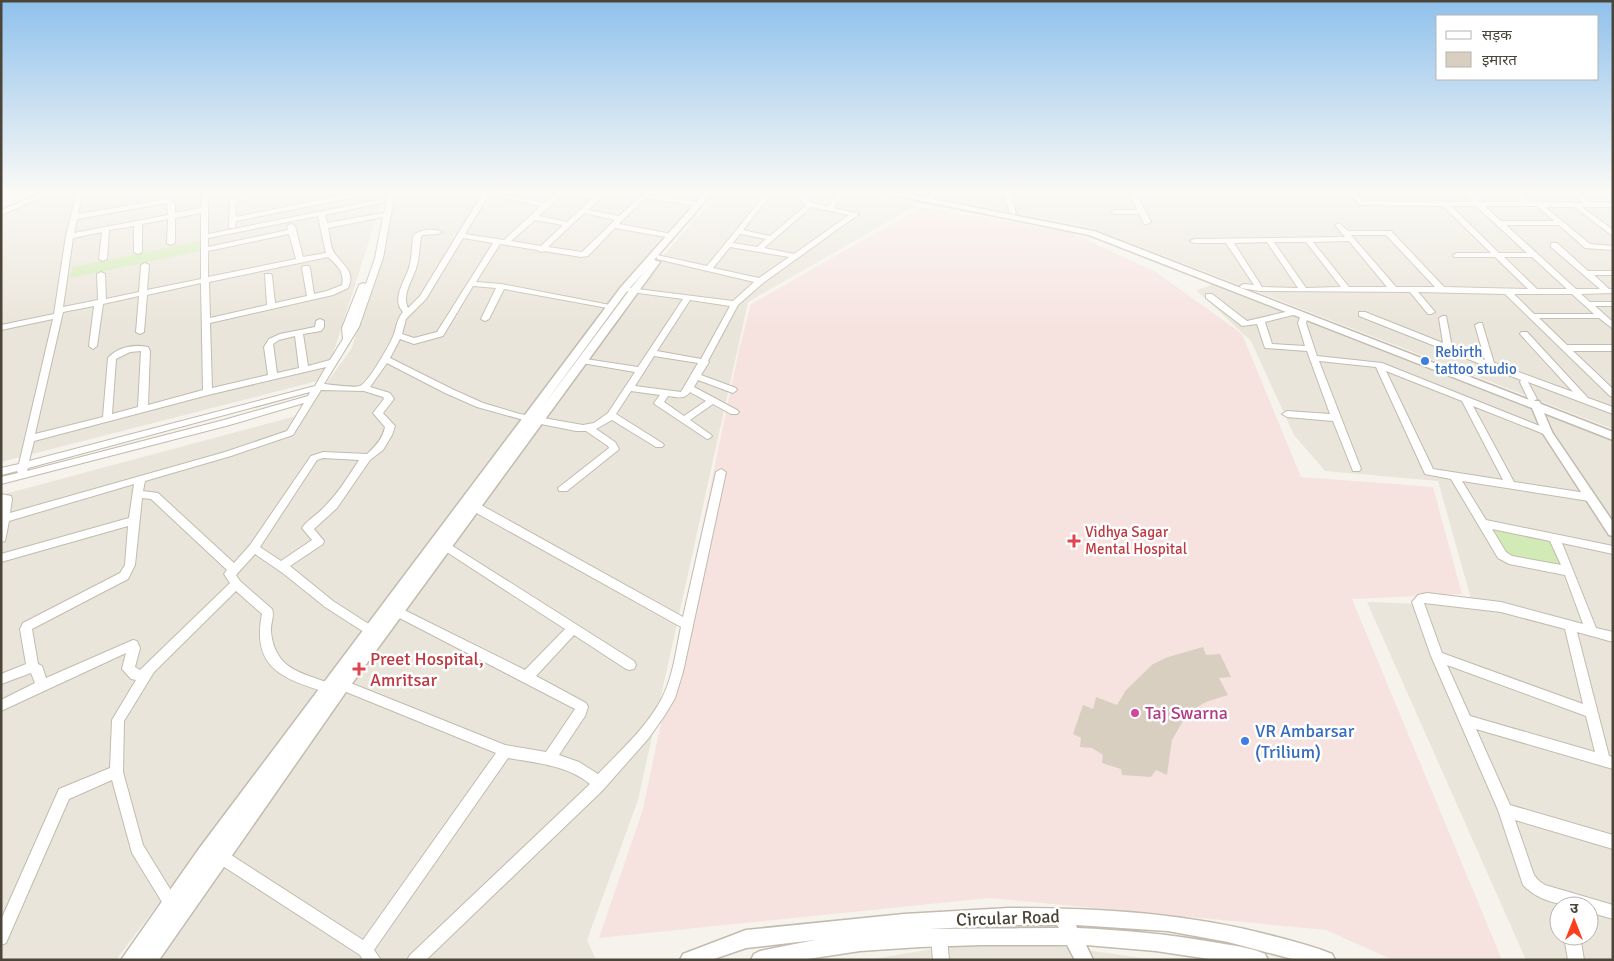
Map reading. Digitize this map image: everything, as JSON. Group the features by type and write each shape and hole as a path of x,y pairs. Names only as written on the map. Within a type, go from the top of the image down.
{"street":[{"path":"23,471 58,314 70,236"},
{"path":"103,259 105,236"},
{"path":"138,236 138,252"},
{"path":"171,236 171,243"},
{"path":"208,392 204,237 211,236"},
{"path":"204,250 270,236"},
{"path":"293,236 300,260"},
{"path":"206,321 336,291 347,283 348,278 343,265 330,254 327,236"},
{"path":"347,338 346,328 370,267 377,236"},
{"path":"5,518 228,454 290,433 311,398 320,387 355,327 372,280 383,236"},
{"path":"407,312 403,308 402,298 414,268 417,236"},
{"path":"1,481 23,471 320,387 357,390 363,388 385,359 398,335 401,320 423,297 459,236"},
{"path":"465,236 572,255 583,255 602,236"},
{"path":"398,335 414,341 440,334 471,284 501,242 509,236"},
{"path":"541,250 556,236"},
{"path":"533,419 582,360 629,289 669,236"},
{"path":"148,960 343,685 392,609 533,419 610,307 679,236"},
{"path":"709,268 734,236"},
{"path":"762,236 772,238"},
{"path":"759,249 774,236"},
{"path":"630,388 681,395 689,388 705,362 735,304 760,280 824,236"},
{"path":"1098,236 1304,316 1535,403 1613,430"},
{"path":"1112,236 1244,286 1613,436"},
{"path":"1348,236 1394,290"},
{"path":"1391,236 1442,289"},
{"path":"1477,236 1535,292"},
{"path":"1512,236 1612,327"},
{"path":"1576,236 1590,247 1611,249"},
{"path":"1194,241 1351,239"},
{"path":"1308,240 1347,290"},
{"path":"1229,241 1260,289"},
{"path":"1270,241 1304,290"},
{"path":"728,244 795,256"},
{"path":"1554,245 1610,291"},
{"path":"1,328 100,301 330,254"},
{"path":"1457,255 1533,255"},
{"path":"660,257 760,280"},
{"path":"140,332 145,265"},
{"path":"306,268 311,297"},
{"path":"1586,273 1613,273"},
{"path":"93,346 100,301 101,274"},
{"path":"268,276 271,306"},
{"path":"471,284 501,286 610,307"},
{"path":"484,319 501,286"},
{"path":"1244,286 1260,289 1304,290 1610,291"},
{"path":"629,289 735,304"},
{"path":"1412,289 1431,312"},
{"path":"1507,292 1609,387 1613,394"},
{"path":"1209,296 1243,323 1294,312"},
{"path":"590,429 602,423 611,415 688,298"},
{"path":"1587,304 1613,304"},
{"path":"1362,314 1490,363 1526,379 1535,380 1613,410"},
{"path":"1304,316 1302,323 1312,353 1356,469"},
{"path":"1533,316 1601,316"},
{"path":"1443,318 1448,347"},
{"path":"1260,320 1268,346 1379,365 1546,432"},
{"path":"273,376 269,344 275,339 319,328 320,321"},
{"path":"1479,325 1490,363"},
{"path":"299,333 304,369"},
{"path":"1524,334 1586,400"},
{"path":"107,419 112,358 115,354 139,347 145,349 146,352 143,409"},
{"path":"1567,348 1613,348"},
{"path":"653,352 705,362"},
{"path":"385,359 471,402 504,413 590,429 612,444 614,449 563,488"},
{"path":"582,360 641,370"},
{"path":"30,439 208,392 335,362"},
{"path":"1379,365 1427,471 1455,477 1590,497"},
{"path":"696,376 733,390"},
{"path":"1526,379 1524,382 1535,403 1546,432 1613,532"},
{"path":"282,566 319,541 307,528 320,520 337,502 352,476 366,458 374,453 390,432 390,426 387,421 378,415 379,410 389,399 386,395 363,388"},
{"path":"689,388 734,412"},
{"path":"665,394 660,403 707,436"},
{"path":"1,472 23,471 226,423 311,398"},
{"path":"1465,399 1510,484"},
{"path":"684,420 713,400"},
{"path":"1287,414 1336,418"},
{"path":"611,415 659,445"},
{"path":"328,688 289,674 274,662 264,632 268,612 236,584 230,574 254,548 314,458 323,455 366,458"},
{"path":"416,960 594,790 643,735 669,698 721,472"},
{"path":"1455,477 1499,552 1506,558 1569,571"},
{"path":"32,667 27,626 124,576 130,565 140,480"},
{"path":"138,496 145,494 154,496 233,569"},
{"path":"1,498 7,499 1,538"},
{"path":"470,503 687,625"},
{"path":"1,558 134,520"},
{"path":"1483,523 1613,550"},
{"path":"1554,537 1592,632"},
{"path":"441,543 630,665"},
{"path":"254,548 282,566 329,604 371,631"},
{"path":"1,706 130,646 134,647 128,669 138,675 143,675 236,584"},
{"path":"1553,896 1534,886 1528,880 1504,810 1467,721 1437,656 1418,602 1422,598 1494,605 1570,627 1613,637"},
{"path":"131,959 170,902 328,688 371,631 392,609"},
{"path":"392,609 582,707 582,712 549,759"},
{"path":"1570,627 1591,712 1608,761"},
{"path":"527,677 572,629"},
{"path":"1437,656 1591,712"},
{"path":"1,679 32,667 38,670 42,686"},
{"path":"148,671 118,720 116,772 137,848 170,902"},
{"path":"343,685 505,751 569,763 594,778 598,784"},
{"path":"1467,721 1608,761"},
{"path":"220,856 369,955 505,751"},
{"path":"1,938 64,794 116,772"},
{"path":"1504,810 1613,842"},
{"path":"1599,909 1613,912"},
{"path":"1062,916 1084,960"},
{"name":"Circular Road","path":"689,960 727,945 756,938 913,921 1062,916 1184,925 1326,960"},
{"name":"Circular Road","path":"760,960 820,954 909,939 1031,935 1154,941 1227,952 1259,960"},
{"path":"939,938 941,960"},
{"path":"1574,946 1576,960"}],"shaded area":[{"path":"1,236 371,236 325,379 1,462"},
{"path":"384,236 667,236 631,274 116,960 1,960 1,495 304,414 352,348"},
{"path":"681,236 863,236 748,302 638,800 587,940 596,960 158,960 629,296"},
{"name":"Vidhya Sagar Mental Hospital","path":"870,236 1078,236 1156,272 1242,334 1301,477 1433,487 1462,594 1352,599 1502,960 1393,960 1326,930 989,898 599,938 643,809 739,350 751,304"},
{"path":"1113,236 1613,236 1613,429"},
{"path":"1215,284 1613,439 1613,960 1526,960 1367,602 1473,606 1438,481 1325,471 1294,435 1251,341 1196,290"},
{"path":"1000,938 1157,960 866,960"}],"green space":[{"path":"200,241 200,251 70,278 73,267"},
{"path":"1495,530 1554,543 1561,568 1506,556"}],"building":[{"name":"Taj Swarna","path":"1203,647 1206,655 1220,654 1231,677 1219,678 1228,695 1206,702 1186,716 1172,740 1167,775 1156,770 1151,777 1122,775 1121,769 1102,763 1103,755 1092,748 1080,747 1081,738 1073,734 1083,705 1093,709 1096,697 1117,705 1126,690 1153,664 1168,657"}],"place":[{"name":"Rebirth tattoo studio","path":"1425,361"},
{"name":"Vidhya Sagar Mental Hospital","path":"1074,541"},
{"name":"Preet Hospital, Amritsar","path":"359,669"},
{"name":"Taj Swarna","path":"1135,713"},
{"name":"VR Ambarsar (Trilium)","path":"1245,741"}]}
